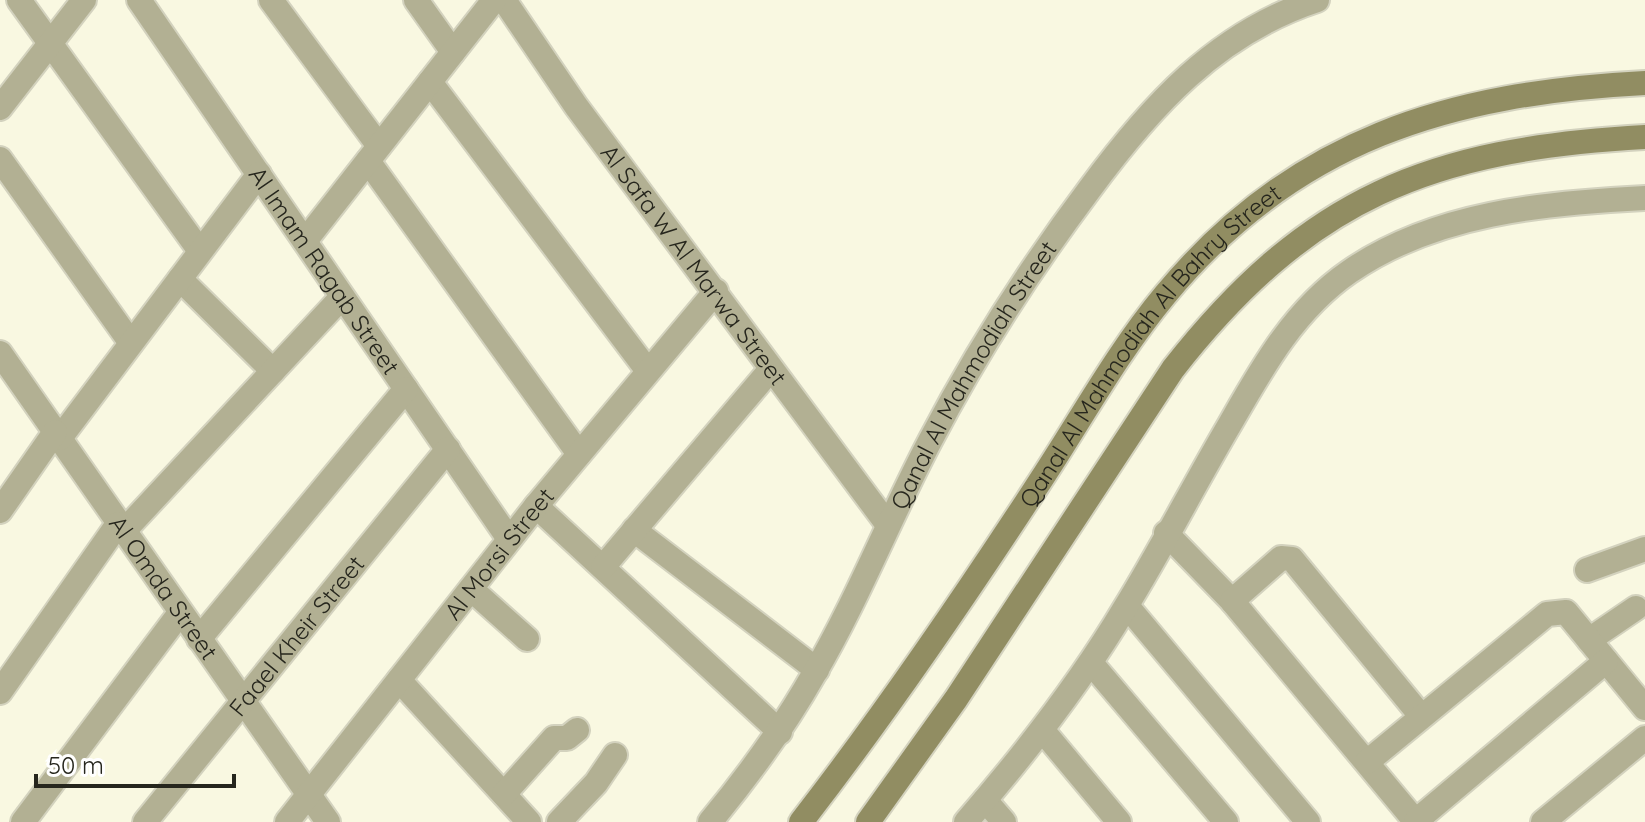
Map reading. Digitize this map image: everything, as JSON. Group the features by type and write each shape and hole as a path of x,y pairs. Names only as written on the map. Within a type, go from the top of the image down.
{"main road":[{"name":"Qanal Al Mahmodiah Al Bahry Street","path":"801,822 989,560 1145,322 1182,275 1231,226 1261,202 1326,160 1427,116 1489,99 1541,91 1645,83"},
{"name":"Qanal Al Mahmodiah Al Bahry Street","path":"868,822 956,699 1173,369 1203,331 1267,265 1335,214 1426,172 1466,160 1558,142 1645,137"}],"street":[{"path":"19,0 200,251"},
{"path":"0,108 84,0"},
{"name":"Al Imam Ragab Street","path":"139,0 509,539"},
{"path":"271,0 579,454"},
{"path":"416,0 453,52"},
{"path":"305,241 494,0"},
{"name":"Al Safa W Al Marwa Street","path":"504,0 576,106 888,525"},
{"name":"Qanal Al Mahmodiah Street","path":"710,822 780,732 817,670 938,427 1005,311 1129,135 1180,80 1210,56 1275,17 1317,0"},
{"path":"430,82 648,371"},
{"path":"0,159 131,343"},
{"path":"0,511 259,174"},
{"path":"966,822 1043,731 1091,663 1277,347 1299,317 1348,273 1406,241 1480,217 1568,203 1645,198"},
{"path":"180,279 273,371"},
{"name":"Al Morsi Street","path":"287,822 509,539 716,291"},
{"path":"0,692 121,528 342,297"},
{"name":"Al Omda Street","path":"0,353 328,822"},
{"path":"603,567 771,369"},
{"path":"199,639 406,389"},
{"name":"Faael Kheir Street","path":"145,822 448,449"},
{"path":"536,506 780,732"},
{"path":"634,530 817,670"},
{"path":"1166,533 1232,601 1416,822 1606,661"},
{"path":"1587,570 1645,549"},
{"path":"1232,601 1281,558 1292,559 1421,716"},
{"path":"471,589 527,639"},
{"path":"1127,606 1308,822"},
{"path":"1589,640 1636,608"},
{"path":"1367,762 1547,614 1566,612 1645,708"},
{"path":"23,822 180,613"},
{"path":"1091,663 1226,822"},
{"path":"399,680 529,822"},
{"path":"504,794 554,738 567,738 577,730"},
{"path":"1043,731 1119,822"},
{"path":"1543,822 1645,738"},
{"path":"559,822 596,783 615,755"},
{"path":"985,800 1004,822"}]}
